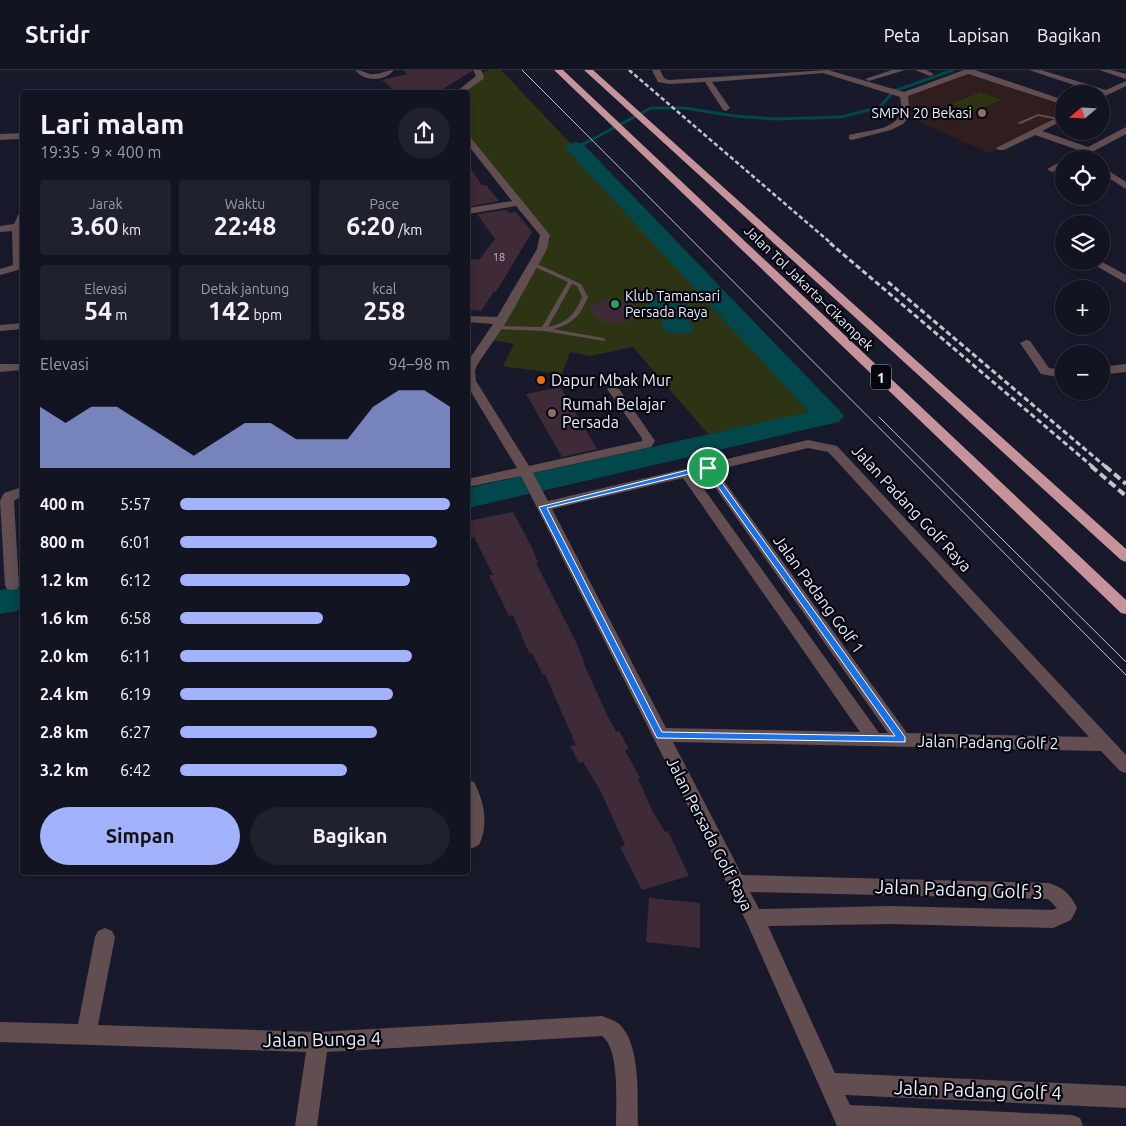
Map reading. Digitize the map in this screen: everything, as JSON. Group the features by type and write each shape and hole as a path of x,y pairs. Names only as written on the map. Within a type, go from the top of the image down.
{"highway":[{"name":"Jalan Tol Jakarta–Cikampek","path":"558,70 1126,609"},
{"name":"Jalan Tol Jakarta–Cikampek","path":"588,70 1126,557"}],"street":[{"path":"359,70 362,75 369,76 384,74 390,70"},
{"path":"462,90 480,76 478,70"},
{"path":"656,70 661,80 669,82 778,76 823,70 900,94 969,71 1055,100"},
{"path":"869,79 901,70"},
{"path":"919,70 930,74"},
{"path":"1034,70 1078,85"},
{"path":"1103,70 1126,77"},
{"path":"707,80 726,108"},
{"path":"1110,91 1126,83"},
{"path":"852,137 897,125 905,118 906,109 900,94"},
{"path":"1001,148 1055,122"},
{"path":"1036,132 1088,150 1126,130"},
{"path":"0,137 20,136"},
{"name":"Jalan Persada Golf Raya","path":"470,142 545,235 542,249 499,325 470,368"},
{"path":"1110,169 1126,173"},
{"path":"1110,174 1126,186"},
{"path":"470,206 516,200"},
{"path":"470,211 516,200"},
{"path":"0,228 20,222"},
{"path":"0,272 20,267 16,234 20,222"},
{"path":"1110,270 1126,280"},
{"path":"470,319 499,325"},
{"path":"0,328 20,326"},
{"path":"1026,343 1045,371 1055,373"},
{"path":"0,368 20,367"},
{"path":"1110,370 1126,368"},
{"name":"Jalan Persada Golf Raya","path":"470,378 526,473 754,918 846,1121"},
{"path":"470,483 526,473 642,445 649,441 612,389"},
{"name":"Jalan Padang Golf Raya","path":"540,501 686,473 808,444 832,449 840,455 1126,766"},
{"name":"Jalan Padang Golf 1","path":"708,468 902,740"},
{"path":"686,473 874,739"},
{"path":"12,585 7,501 9,496 20,492"},
{"name":"Jalan Padang Golf 2","path":"660,735 1106,744"},
{"path":"470,795 475,814 476,830 473,839 470,841"},
{"name":"Jalan Padang Golf 3","path":"735,884 1049,891 1057,894 1067,908 1064,914 1053,919 891,915 754,918"},
{"path":"86,1034 105,938"},
{"name":"Jalan Bunga 4","path":"0,1032 318,1042 593,1025 610,1029 617,1036 624,1057 628,1126"},
{"path":"306,1126 318,1042"},
{"name":"Jalan Padang Golf 4","path":"830,1084 1126,1097"},
{"name":"Jalan Padang Golf 4","path":"846,1121 1072,1126"}],"lane":[{"path":"1019,123 1038,115 1055,117"},
{"path":"533,264 578,285 585,297 571,321 564,325 544,330"},
{"path":"544,330 570,281"},
{"path":"499,325 603,340"}],"shaded area":[{"name":"Klub Tamansari Persada Raya","path":"490,70 501,70 829,416 715,442 633,347 590,356 570,352 562,374 503,366 514,344 486,339 532,264 551,239 470,141 470,90 464,90 478,79 480,73"},
{"name":"SMPN 20 Bekasi","path":"963,73 1055,102 1055,119 989,153 897,112 900,97"},
{"path":"981,92 1002,100 972,112 951,104"},
{"path":"669,293 679,296 680,303 693,306 703,312 706,320 690,321 688,323 694,327 694,330 686,333 664,330 661,324 668,314 661,308 649,310 644,306 649,304 648,302 651,298"}],"building":[{"path":"404,70 472,71 441,90 394,90 382,80 407,74"},
{"path":"470,168 482,185 486,185 499,201 471,206"},
{"path":"506,210 509,213 516,212 532,232 496,292 494,291 481,311 470,309 470,262 472,259 479,260 495,239 477,214"},
{"path":"609,299 627,300 638,307 635,319 621,324 602,321 592,314 593,305"},
{"path":"560,387 597,449 562,457 526,394"},
{"path":"513,512 531,546 538,563 536,563 576,642 607,715 616,732 619,731 629,749 625,750 640,778 638,779 653,812 665,832 668,831 689,876 642,890 620,847 625,845 600,790 583,762 579,763 570,746 576,745 545,674 543,675 532,653 529,653 513,615 509,616 489,575 493,575 474,537 470,538 470,521"},
{"path":"649,898 700,903 700,948 646,942"}],"waterway":[{"path":"576,148 651,108 684,108 735,116 775,119 841,117 880,107 894,91 953,70"},
{"path":"470,498 829,416 576,148"},
{"path":"0,602 20,598"}],"tram line":[{"path":"522,70 1126,675"},
{"path":"879,417 1126,662"}],"railway":[{"path":"629,70 832,244"},
{"path":"830,243 1093,467"},
{"path":"888,282 1106,467"},
{"path":"1091,466 1126,496"},
{"path":"1105,466 1126,484"}],"place":[{"name":"SMPN 20 Bekasi","path":"982,113"},
{"name":"Klub Tamansari Persada Raya","path":"615,304"},
{"name":"Dapur Mbak Mur","path":"541,380"},
{"name":"Rumah Belajar Persada","path":"552,413"}],"route":[{"path":"708,468 902,740 660,735 542,507 708,468"}]}
